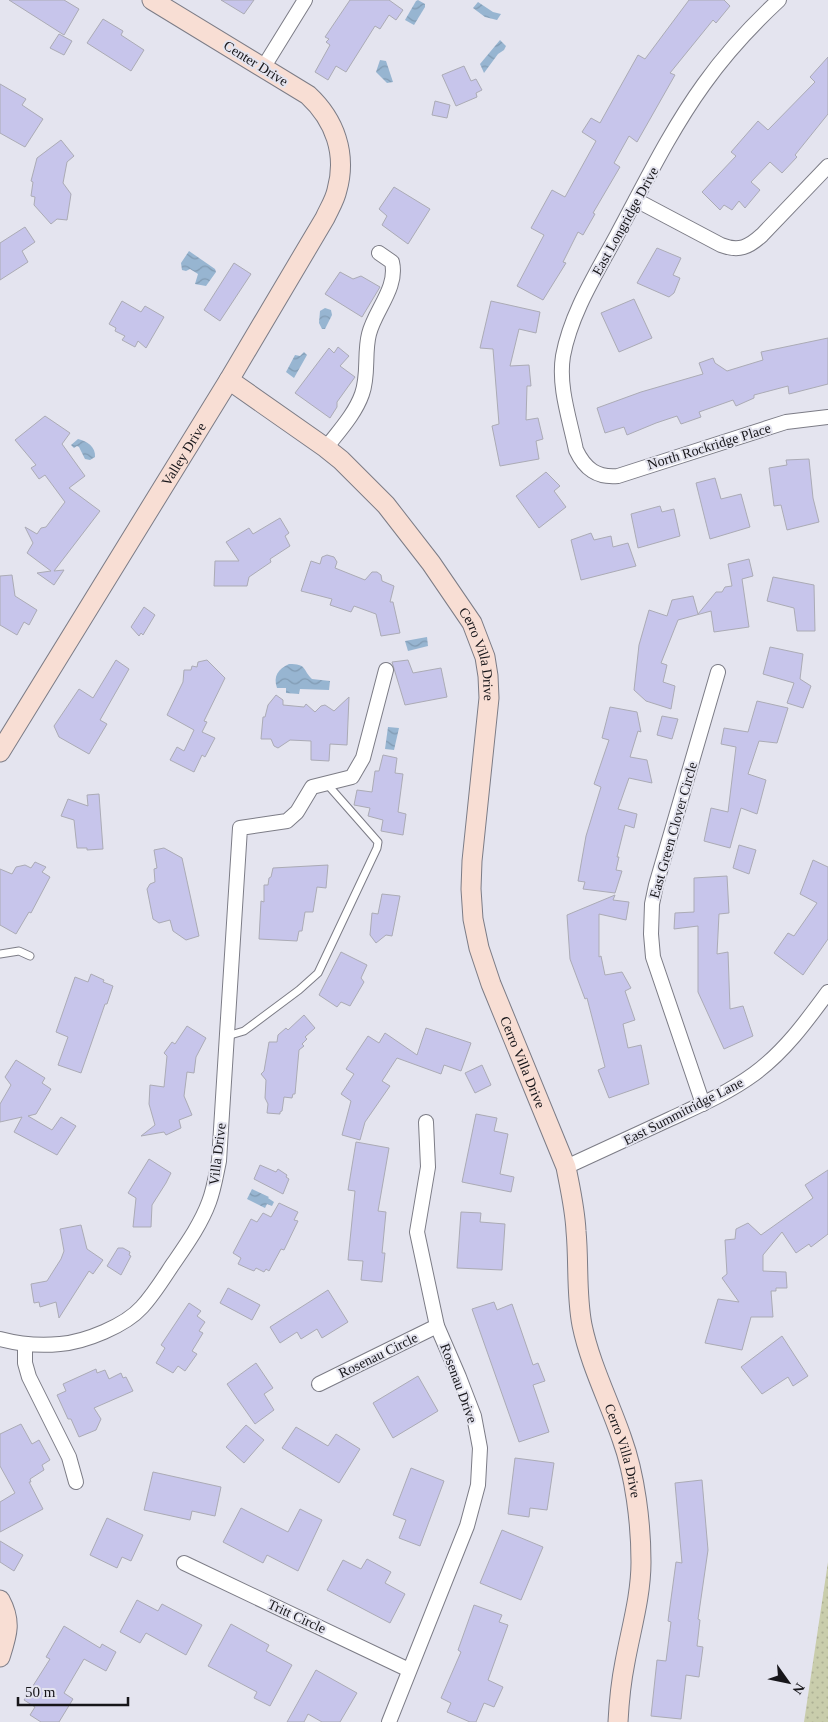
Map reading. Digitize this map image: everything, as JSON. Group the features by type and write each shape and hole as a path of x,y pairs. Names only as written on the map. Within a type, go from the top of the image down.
{"street":[{"name":"Center Drive","path":"152,0 308,95 318,104 331,124 339,146"},
{"path":"263,68 305,0"},
{"name":"East Longridge Drive","path":"592,471 586,467 576,450 563,383 563,357 571,328 584,296 685,112 703,85 742,36 780,0"},
{"name":"Valley Drive","path":"0,752 229,380 332,204 337,192 340,176 339,146"},
{"path":"636,200 721,245 736,249 745,248 754,243 828,166"},
{"path":"326,448 354,411 362,395 366,380 369,334 392,280 392,262 379,253"},
{"name":"Cerro Villa Drive","path":"229,380 326,448 366,484 386,505 431,563 472,623 480,639 488,676 489,698 472,860 473,919 479,948 491,984 566,1168 576,1231 582,1323 589,1351 622,1441 631,1474 638,1528 641,1561 639,1594 624,1663 618,1722"},
{"name":"North Rockridge Place","path":"592,471 608,477 618,476 786,422 828,416"},
{"path":"327,784 352,776 357,770 368,739 386,670"},
{"name":"East Green Clover Circle","path":"703,1104 653,957 651,934 652,904 718,672"},
{"name":"Villa Drive","path":"0,1340 25,1344 69,1343 107,1330 126,1321 153,1294 191,1237 209,1203 219,1161 240,828 287,821 296,812 312,787 327,784"},
{"name":"East Summitridge Lane","path":"566,1168 703,1104 727,1092 754,1074 784,1048 806,1023 828,992"},
{"name":"Rosenau Drive","path":"389,1722 467,1526 478,1485 480,1448 474,1416 437,1326 417,1232 428,1168 426,1122"},
{"name":"Rosenau Circle","path":"318,1384 437,1326"},
{"path":"25,1344 25,1364 29,1377 69,1457 76,1482"},
{"name":"Tritt Circle","path":"184,1563 409,1670"},
{"path":"0,1600 4,1608 8,1631 0,1657"}],"lane":[{"path":"227,1036 244,1031 299,990 318,973 375,853 378,842 327,784"},
{"path":"0,954 19,951 30,956"}],"green space":[{"path":"828,1562 828,1722 804,1722"}],"water":[{"path":"418,0 425,4 425,7 414,25 405,20"},
{"path":"478,2 493,12 501,14 497,20 485,17 473,8"},
{"path":"500,40 506,46 484,73 480,64"},
{"path":"380,60 386,61 393,82 387,83 376,72"},
{"path":"189,251 215,269 216,272 206,286 195,284 198,274 190,269 182,270 181,263"},
{"path":"325,308 331,310 332,315 325,329 322,329 319,323 320,311"},
{"path":"304,352 307,355 294,378 286,372 295,355 300,356"},
{"path":"78,439 90,445 94,450 95,457 90,460 85,459 79,447 74,448 71,445"},
{"path":"427,637 428,646 408,651 405,641"},
{"path":"289,664 302,666 312,679 330,681 329,690 300,689 299,694 286,693 286,688 277,688 277,673"},
{"path":"388,727 399,728 394,750 385,749"},
{"path":"252,1189 269,1197 274,1202 272,1206 267,1204 265,1208 247,1199"}],"building":[{"path":"9,0 64,0 79,9 64,35"},
{"path":"221,0 254,0 244,14"},
{"path":"350,0 389,0 403,10 396,20 389,15 380,29 375,26 346,72 336,66 328,80 315,72 330,45 326,42 329,39 325,37"},
{"path":"689,0 724,0 730,6 716,23 713,20 670,73 675,75 637,142 629,136 614,163 620,167 593,213 595,214 583,235 578,232 563,262 566,263 543,300 517,286 544,235 531,228 552,190 565,197 596,141 582,132 591,118 600,123 638,55 645,59"},
{"path":"103,19 123,31 121,35 144,50 131,71 87,43"},
{"path":"59,34 72,41 64,55 50,48"},
{"path":"828,57 828,114 795,155 797,157 782,173 770,162 751,182 760,190 745,208 739,201 732,210 724,205 720,210 702,192 736,156 731,152 758,121 768,130 815,82 810,77"},
{"path":"464,66 471,81 476,79 482,90 476,93 477,97 456,106 442,75"},
{"path":"0,84 26,99 22,105 43,119 25,147 0,133"},
{"path":"435,101 450,105 447,118 432,115"},
{"path":"61,140 74,156 67,162 63,183 71,194 67,220 57,219 51,224 34,205 35,197 31,196 33,182 31,181 37,158"},
{"path":"394,187 430,209 408,244 382,225 387,216 379,209"},
{"path":"25,227 35,242 22,251 28,262 0,280 0,243"},
{"path":"657,248 681,258 673,275 680,278 674,293 669,297 637,283"},
{"path":"234,263 251,274 220,321 204,310"},
{"path":"340,272 353,279 361,276 380,287 362,317 325,294"},
{"path":"634,299 652,338 619,352 601,313"},
{"path":"122,301 141,312 145,306 164,317 146,348 138,341 135,347 122,340 125,336 115,331 116,328 109,324"},
{"path":"491,301 540,312 536,333 519,329 510,366 529,365 531,386 527,386 526,420 538,418 543,439 536,441 539,459 500,466 492,426 499,424 493,349 480,348"},
{"path":"828,338 828,384 789,394 788,386 754,395 754,398 736,406 733,400 699,412 701,417 681,424 677,416 627,435 624,427 605,433 597,408 641,392 703,374 699,363 713,358 715,363 727,371 763,360 761,352"},
{"path":"338,347 349,356 340,366 355,377 337,402 337,407 330,418 295,393 329,348 334,353"},
{"path":"45,416 70,433 62,444 85,476 69,488 100,511 54,571 64,570 54,585 37,573 51,571 27,553 33,543 25,527 37,534 41,528 46,527 65,502 45,475 39,479 31,468 36,465 15,440"},
{"path":"809,459 813,498 819,522 787,530 781,505 774,506 769,468 787,465 786,460"},
{"path":"546,472 560,486 554,491 566,507 539,528 516,496"},
{"path":"715,478 721,499 741,494 750,527 710,539 696,483"},
{"path":"660,506 662,512 674,509 680,536 638,548 631,514"},
{"path":"280,518 289,533 285,536 290,546 270,559 271,562 249,577 247,586 214,586 215,561 239,561 226,542 249,528 253,534"},
{"path":"591,533 594,540 611,536 613,547 628,543 636,566 581,580 571,540"},
{"path":"327,555 334,557 337,562 335,568 365,580 372,572 377,572 381,575 382,581 394,586 390,602 393,602 400,633 381,636 376,614 354,606 351,612 330,605 332,599 301,591 311,561 320,564 322,557"},
{"path":"749,559 753,576 742,579 749,627 714,632 711,611 678,620 661,663 667,665 663,682 675,686 671,709 646,701 634,690 639,645 649,610 667,616 672,600 693,596 698,614 716,592 722,592 725,587 732,586 728,564"},
{"path":"12,575 15,596 37,610 29,625 24,622 17,635 0,625 0,576"},
{"path":"773,577 814,585 815,631 797,631 794,608 767,601"},
{"path":"144,607 155,615 143,635 141,633 139,636 131,627"},
{"path":"770,647 803,654 800,679 811,686 803,708 787,703 794,683 763,674"},
{"path":"116,660 129,669 100,720 107,724 89,754 59,737 54,726 79,689 93,698"},
{"path":"207,660 225,678 204,721 207,722 202,732 215,738 205,757 202,755 194,772 170,760 177,747 184,751 194,730 167,715 183,682 184,670 191,670 192,666 197,667 198,662"},
{"path":"408,660 413,673 441,668 447,697 405,705 392,662"},
{"path":"276,695 283,700 283,705 304,707 306,704 315,712 325,705 334,711 349,697 347,745 330,744 329,761 311,760 311,741 290,740 278,748 274,746 271,739 261,739 263,717 265,717 268,705"},
{"path":"757,701 788,708 777,743 759,741 748,774 766,780 757,814 741,808 730,848 704,841 711,808 728,812 736,747 721,744 724,728 748,732"},
{"path":"610,707 637,712 641,732 638,731 630,757 647,760 652,783 629,778 618,809 637,814 634,828 625,825 617,857 619,857 616,870 622,871 615,893 583,889 585,882 578,881 586,836 601,787 594,784 609,740 602,738"},
{"path":"662,716 678,719 672,739 657,735"},
{"path":"383,755 397,758 395,773 403,774 398,812 406,814 403,835 381,831 383,820 368,816 370,808 354,805 357,790 372,792 375,771 379,771"},
{"path":"99,794 103,849 87,850 87,848 77,848 74,820 61,816 68,799 88,806 87,795"},
{"path":"739,845 756,850 749,874 733,868"},
{"path":"164,848 182,858 199,936 186,940 173,931 170,920 159,923 153,919 147,889 150,884 155,882 154,869 157,868 154,850"},
{"path":"813,860 828,867 828,939 803,975 774,953 788,933 794,936 817,903 800,894"},
{"path":"35,862 46,867 42,872 50,877 31,913 29,912 16,934 0,925 0,869 12,874 16,867 25,865 31,868"},
{"path":"328,865 326,888 317,887 313,912 305,912 302,931 299,931 297,941 259,939 261,901 264,902 264,885 268,885 273,868"},
{"path":"727,876 729,913 719,914 717,954 728,952 730,1009 743,1006 753,1036 724,1049 698,992 698,926 674,929 675,913 694,912 694,878"},
{"path":"382,894 400,896 392,936 386,935 376,943 370,935 372,913 378,914"},
{"path":"615,895 613,900 629,902 626,920 599,914 599,957 601,956 605,975 622,972 631,988 625,991 635,1020 623,1024 628,1048 641,1045 649,1084 609,1098 598,1070 605,1067 587,998 585,999 570,959 567,915"},
{"path":"341,952 367,965 361,978 364,982 350,1006 341,1002 337,1007 319,995"},
{"path":"91,974 113,986 81,1073 58,1065 68,1037 56,1032 75,977 88,982"},
{"path":"304,1015 315,1028 305,1037 307,1039 302,1044 304,1046 299,1050 295,1094 293,1094 292,1098 284,1097 280,1114 267,1113 268,1104 265,1098 266,1080 261,1074 264,1071 269,1042 277,1042 278,1035 286,1028 288,1030"},
{"path":"187,1026 206,1038 196,1057 194,1073 187,1072 184,1096 192,1115 179,1120 181,1128 166,1135 164,1132 141,1136 155,1125 149,1104 150,1085 164,1087 167,1056 164,1053 172,1042 175,1044"},
{"path":"426,1028 471,1043 461,1071 444,1065 441,1074 397,1058 382,1081 390,1086 365,1122 360,1140 342,1135 351,1101 341,1094 354,1074 346,1069 368,1036 379,1043 385,1033 417,1055"},
{"path":"16,1060 45,1078 42,1083 51,1089 36,1114 28,1116 52,1130 61,1117 76,1126 57,1155 14,1132 22,1117 0,1122 0,1104 11,1085 5,1077"},
{"path":"482,1065 491,1085 475,1093 465,1073"},
{"path":"476,1114 497,1118 494,1131 508,1134 500,1174 514,1177 511,1192 462,1182"},
{"path":"356,1142 389,1148 378,1211 386,1212 382,1253 385,1253 382,1282 361,1280 363,1261 348,1260 355,1191 348,1190"},
{"path":"149,1159 171,1173 152,1205 151,1227 133,1227 136,1198 128,1193"},
{"path":"260,1165 276,1172 278,1169 287,1175 286,1177 289,1179 283,1194 254,1179"},
{"path":"828,1170 828,1234 811,1247 809,1244 796,1253 782,1232 763,1255 763,1271 786,1272 787,1288 776,1288 776,1291 771,1291 773,1317 751,1317 742,1350 705,1343 718,1299 739,1302 722,1278 727,1274 725,1240 735,1239 736,1229 748,1223 761,1235 813,1198 805,1185"},
{"path":"279,1203 298,1212 294,1220 298,1221 284,1250 281,1249 269,1271 266,1269 264,1272 256,1268 254,1271 238,1264 241,1258 233,1253 251,1219 257,1222 263,1213 271,1217"},
{"path":"461,1212 481,1213 480,1222 505,1224 502,1270 457,1268"},
{"path":"81,1225 87,1249 103,1260 93,1274 89,1271 59,1318 56,1302 40,1307 39,1302 34,1303 31,1284 47,1281 61,1259 64,1251 60,1229"},
{"path":"118,1248 123,1248 130,1252 129,1255 131,1256 121,1275 107,1266"},
{"path":"228,1288 260,1305 252,1320 220,1303"},
{"path":"328,1290 348,1322 322,1338 317,1329 301,1339 297,1332 280,1343 270,1327"},
{"path":"494,1302 497,1310 512,1304 533,1365 538,1363 545,1381 533,1385 549,1432 519,1442 472,1309"},
{"path":"189,1303 201,1311 197,1316 205,1322 199,1331 203,1333 192,1351 197,1354 185,1371 178,1366 173,1373 156,1363 165,1348 161,1345"},
{"path":"782,1336 808,1376 793,1386 788,1377 762,1394 741,1367"},
{"path":"256,1363 273,1388 264,1394 274,1410 255,1424 227,1384"},
{"path":"96,1369 97,1373 105,1370 109,1379 121,1373 123,1378 126,1377 133,1391 94,1408 101,1419 96,1430 79,1437 57,1395 66,1391 63,1384"},
{"path":"418,1376 438,1411 393,1438 373,1403"},
{"path":"21,1424 32,1444 39,1440 50,1460 42,1465 44,1470 30,1479 31,1482 29,1482 43,1509 0,1532 0,1502 15,1493 0,1466 0,1434"},
{"path":"246,1425 264,1440 244,1463 226,1447"},
{"path":"296,1427 328,1446 336,1434 360,1449 339,1483 282,1448"},
{"path":"515,1458 554,1463 547,1510 530,1508 529,1517 508,1514"},
{"path":"411,1468 444,1481 420,1546 399,1538 406,1520 393,1515"},
{"path":"153,1472 221,1487 215,1516 192,1511 190,1520 144,1510"},
{"path":"702,1480 708,1550 698,1619 700,1620 697,1646 703,1647 699,1677 686,1675 681,1719 651,1716 657,1660 666,1661 671,1622 668,1621 676,1562 682,1563 675,1483"},
{"path":"241,1508 288,1532 300,1509 322,1520 298,1571 267,1555 263,1563 223,1542"},
{"path":"107,1518 143,1535 131,1561 122,1557 117,1568 90,1555"},
{"path":"502,1530 543,1547 521,1600 480,1583"},
{"path":"0,1541 23,1555 14,1571 0,1562"},
{"path":"367,1559 391,1572 385,1583 405,1594 390,1623 327,1590 343,1560 361,1569"},
{"path":"137,1600 158,1611 162,1604 202,1625 186,1655 146,1633 140,1643 120,1632"},
{"path":"474,1605 502,1615 499,1622 508,1625 488,1680 503,1687 494,1707 484,1703 476,1722 470,1722 447,1712 451,1703 441,1698 461,1652 458,1650"},
{"path":"231,1624 269,1645 266,1651 292,1665 270,1706 254,1698 257,1692 208,1666"},
{"path":"64,1626 100,1648 102,1644 116,1652 106,1671 84,1659 64,1693 73,1699 59,1722 41,1722 30,1715 35,1707 24,1700 50,1659 46,1657"},
{"path":"316,1670 357,1693 340,1722 322,1722 308,1714 304,1722 287,1722"}]}
